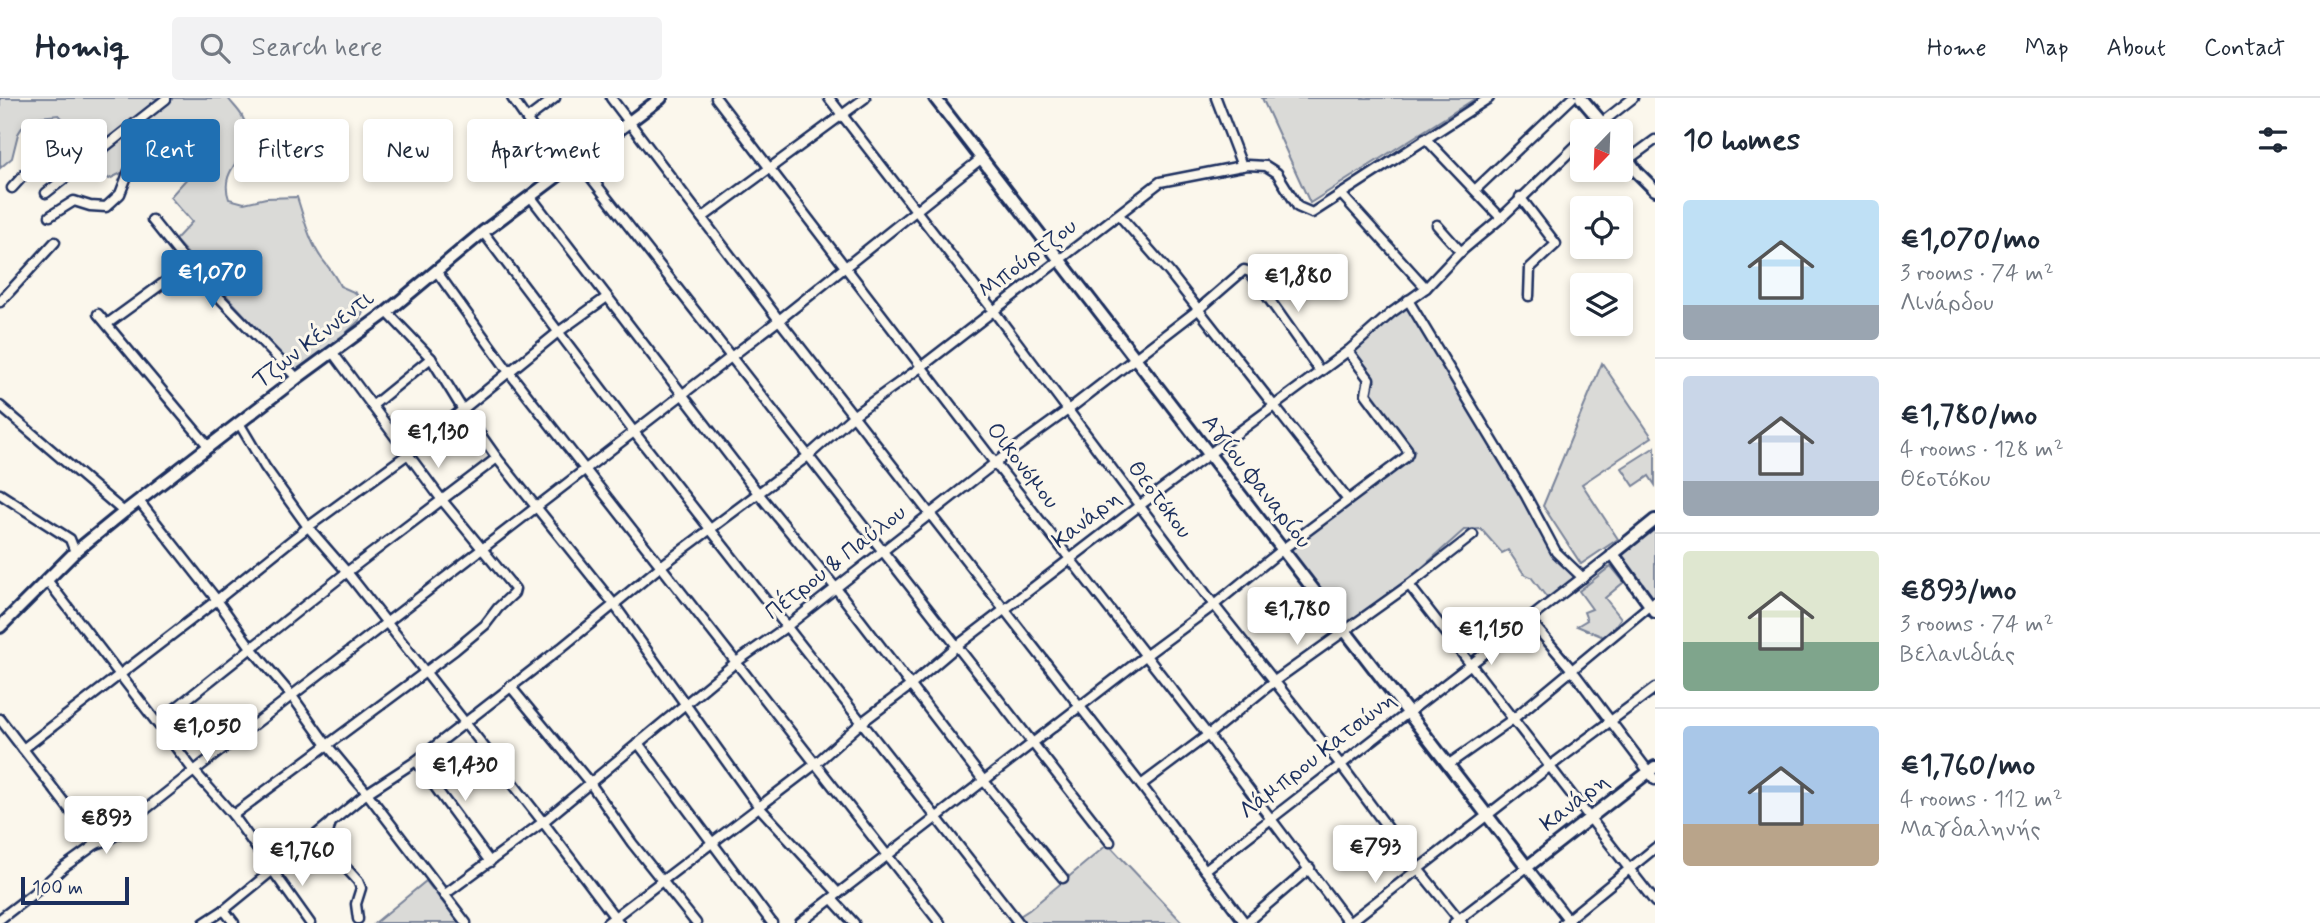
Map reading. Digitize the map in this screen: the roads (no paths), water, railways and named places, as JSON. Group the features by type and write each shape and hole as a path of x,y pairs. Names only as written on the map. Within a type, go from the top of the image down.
{"street":[{"path":"512,98 527,119 555,98"},
{"path":"611,98 1245,923 1310,868"},
{"name":"Τζων Κέννεντι","path":"624,127 661,98"},
{"name":"Οικονόμου","path":"716,98 995,463 1208,735 1349,923"},
{"name":"Θεοτόκου","path":"829,98 993,310 1214,605 1341,765 1458,922"},
{"path":"702,218 865,98"},
{"name":"Αγίου Φαναρίου","path":"935,98 1568,922"},
{"path":"1216,98 1242,166"},
{"name":"Μπούρτζου","path":"204,923 224,910 367,793 416,761 561,648 613,603 808,456 855,415 1163,180 1259,165 1274,169 1290,196 1303,211 1312,213 1489,98"},
{"path":"1475,190 1572,98"},
{"path":"1581,98 1600,119"},
{"path":"1605,119 1633,98"},
{"path":"46,192 166,99"},
{"path":"1425,138 1501,218"},
{"path":"1633,156 1655,140"},
{"name":"Κανάρη","path":"607,923 617,920 663,881 814,765 861,723 957,646 1319,370 1348,351 1391,313 1426,288 1570,151"},
{"path":"0,919 96,844 123,831 194,771 846,268 982,158"},
{"path":"1633,164 1655,190"},
{"path":"12,188 21,178"},
{"path":"50,216 74,201 107,207 120,194 125,182"},
{"name":"Τζων Κέννεντι","path":"0,627 75,552 124,512 297,377 387,313 483,232 549,182"},
{"path":"594,182 1110,842"},
{"path":"1341,194 1426,288"},
{"path":"530,196 758,493 1063,878"},
{"path":"1520,197 1556,244 1530,268 1529,296"},
{"path":"1119,215 1199,309 1348,499"},
{"path":"152,220 188,265 297,377"},
{"path":"1437,225 1461,252"},
{"path":"483,232 709,529 1019,923"},
{"path":"0,302 55,242"},
{"path":"107,324 188,265"},
{"name":"Πέτρου & Παύλου","path":"444,895 543,822 735,663 786,627 995,463 1199,309 1242,271 1249,270 1253,275 1319,370"},
{"path":"437,272 509,372 940,923"},
{"path":"23,749 308,527 408,454 607,297"},
{"path":"1408,300 1526,496 1556,552 1583,578"},
{"path":"387,313 431,358 497,458 613,603 759,807 835,896 854,923"},
{"path":"98,314 209,447"},
{"path":"800,923 1408,453 1366,396 1369,379 1348,351"},
{"path":"233,815 485,625 515,589 442,500 333,353"},
{"path":"372,406 431,358"},
{"path":"0,406 124,512"},
{"path":"239,423 265,467 308,527 347,572 617,920"},
{"path":"157,723 347,572 497,458"},
{"path":"0,494 70,539 75,552"},
{"path":"139,501 466,923"},
{"name":"Λάμπρου Κατσώνη","path":"1205,870 1655,520"},
{"path":"1141,785 1276,680 1409,585 1473,535"},
{"path":"1448,764 1513,719 1653,606 1613,554"},
{"path":"47,580 194,771 233,815 310,923"},
{"path":"1409,585 1655,902"},
{"path":"1529,619 1653,773"},
{"path":"510,686 590,783 632,843 696,923"},
{"path":"1349,923 1655,688"},
{"path":"0,719 96,844"},
{"path":"638,743 772,923"},
{"path":"416,761 490,862"},
{"name":"Κανάρη","path":"1458,922 1590,817 1653,773"},
{"path":"331,822 327,837 336,857 361,888 356,904 358,919"},
{"path":"1568,922 1655,848"},
{"path":"224,910 234,923"}]}
